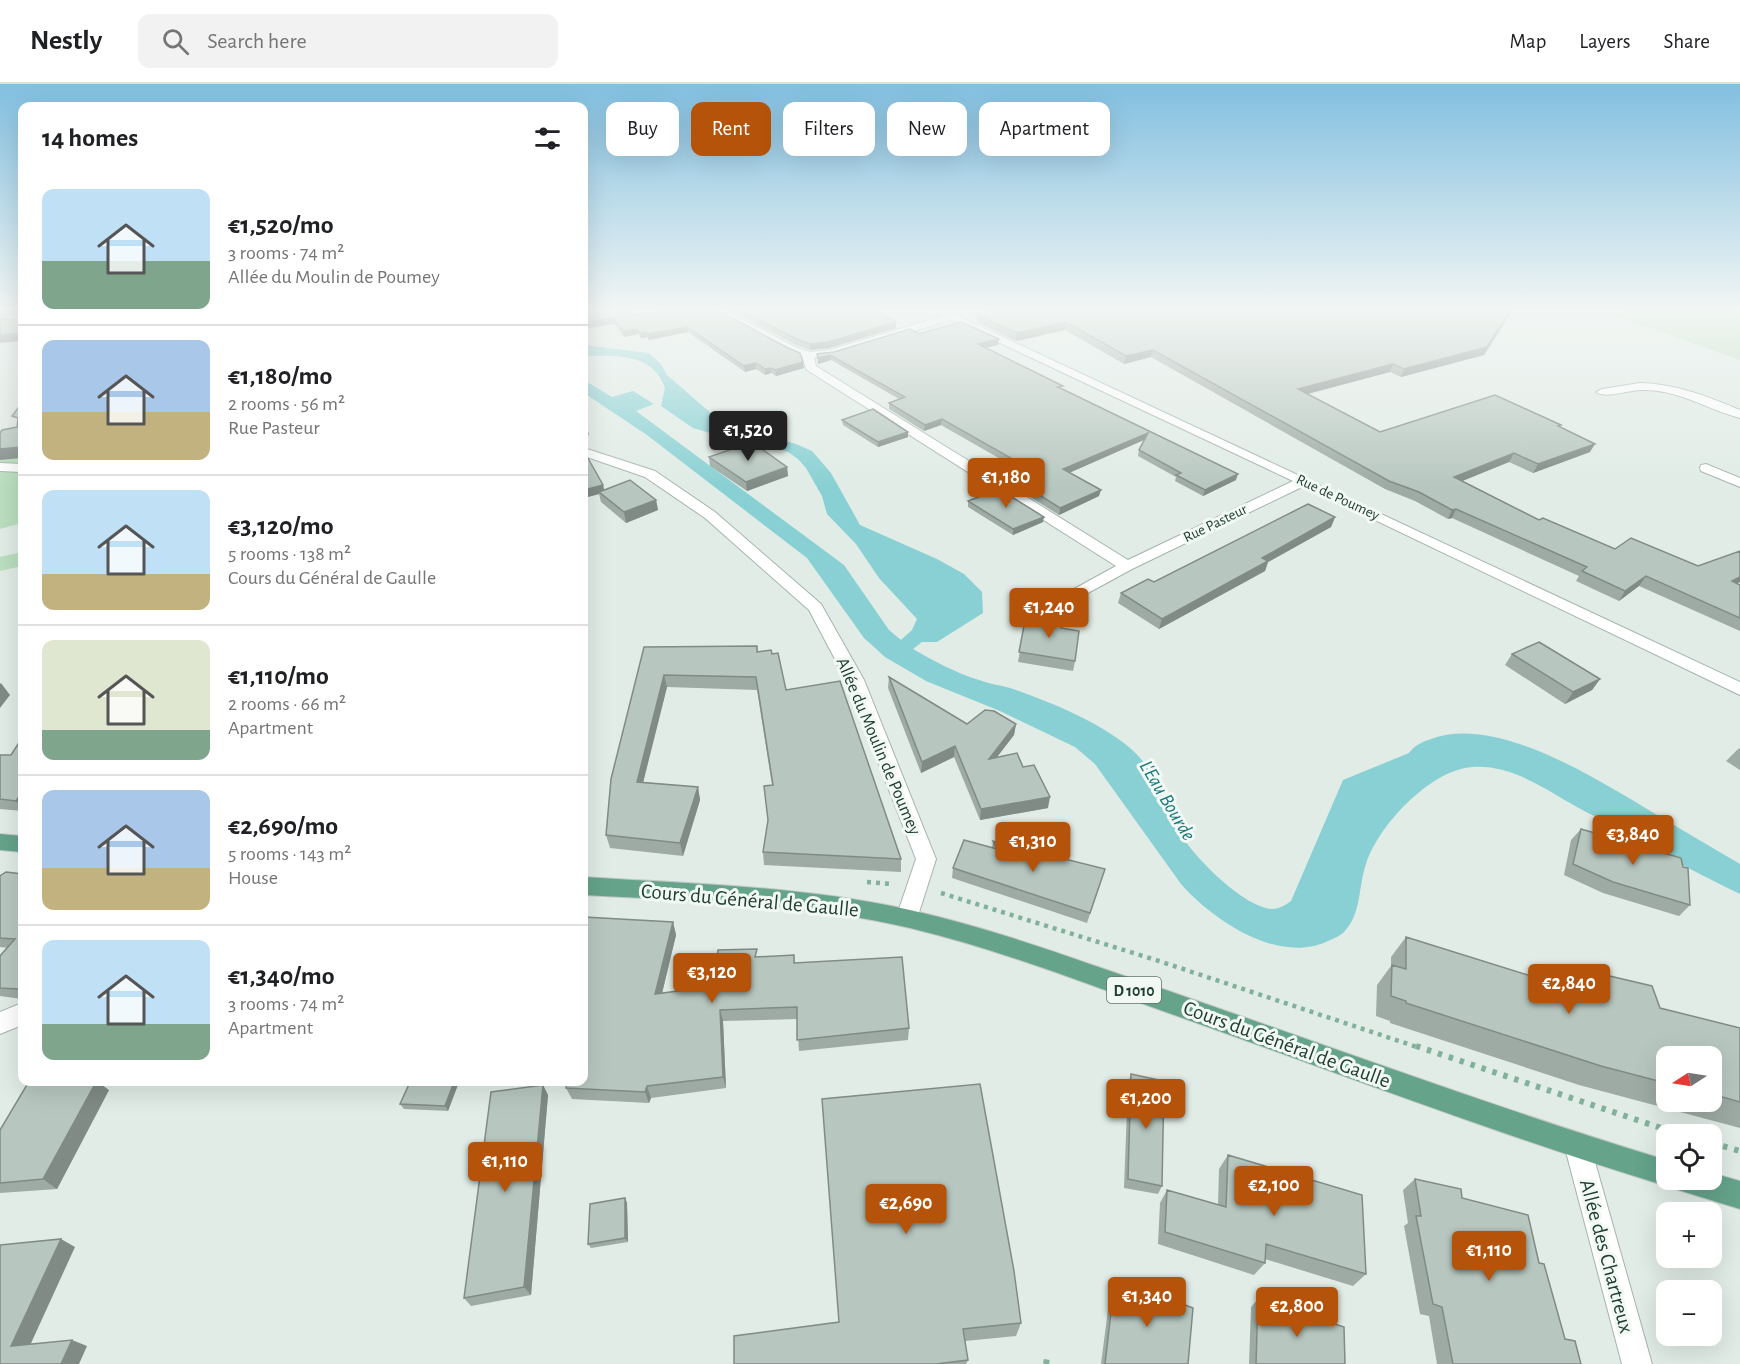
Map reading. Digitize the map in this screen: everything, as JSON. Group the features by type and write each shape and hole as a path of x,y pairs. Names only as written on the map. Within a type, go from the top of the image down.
{"main road":[{"path":"0,842 18,844"},
{"name":"Cours du Général de Gaulle","path":"588,886 789,899 858,908 907,918 984,939 1578,1148 1656,1170"},
{"path":"1722,1190 1740,1195"}],"street":[{"path":"811,368 1126,566"},
{"name":"Rue de Poumey","path":"1061,368 1740,689"},
{"path":"1602,392 1634,385 1665,387 1681,390 1740,414"},
{"name":"Allée du Moulin de Poumey","path":"588,453 650,474 710,515 815,607 855,680 926,859 907,918"},
{"path":"0,467 18,468"},
{"path":"1706,468 1740,483"},
{"name":"Rue Pasteur","path":"1070,597 1126,566 1304,481"},
{"path":"0,1023 18,1016"},
{"name":"Allée des Chartreux","path":"1578,1148 1637,1364"}],"path":[{"path":"1722,1146 1740,1151"},
{"path":"1046,1364 1048,1353"}],"green space":[{"path":"18,458 18,524 0,529 0,460"},
{"path":"18,553 18,567 0,571 0,557"}],"water":[{"path":"652,368 663,368 667,375 720,421 812,451 831,473 860,525 937,559 964,574 982,592 983,613 937,642 922,642 913,649 962,674 1010,688 1062,708 1098,726 1130,748 1141,759 1157,783 1176,827 1192,850 1215,875 1254,904 1273,909 1291,901 1343,780 1409,753 1425,741 1457,734 1486,735 1516,743 1546,754 1605,784 1740,864 1740,894 1682,865 1630,833 1588,813 1533,782 1503,770 1472,767 1456,770 1439,778 1408,802 1394,817 1372,849 1363,873 1354,917 1342,933 1328,941 1309,947 1288,947 1268,943 1248,935 1210,911 1181,884 1095,764 1075,747 1000,711 926,681 885,657 864,638 807,558 647,435 588,396 588,382 612,397 633,391 654,404 636,411 844,565 889,630 901,640 912,630 917,619 879,578 856,544 827,514 822,496 806,468 798,459 788,452 756,441 717,435 693,428 661,406 665,388"}],"building":[{"path":"853,368 1026,368 1063,386 1058,387 1238,474 1205,490 1176,475 1181,473 1139,450 1148,433 1063,469 1101,490 1060,508 1017,481 1037,473 942,419 925,425 889,403 905,397"},
{"path":"1185,368 1379,368 1298,389 1380,432 1495,395 1561,425 1558,426 1595,444 1538,464 1514,453 1454,477 1539,520 1543,518 1615,549 1631,538 1698,566 1740,551 1740,577 1732,581 1740,585 1740,618 1646,576 1625,591 1582,571 1587,567 1456,509 1452,510 1419,492 1389,481"},
{"path":"18,408 18,418 12,416"},
{"path":"873,409 908,432 878,442 842,420"},
{"path":"18,418 18,447 0,449 2,430 17,427"},
{"path":"752,442 787,467 746,482 709,457"},
{"path":"588,458 603,485 588,489"},
{"path":"630,480 656,500 624,512 599,492"},
{"path":"999,489 1044,517 1013,529 968,501"},
{"path":"1308,504 1335,517 1262,558 1268,561 1162,619 1121,593 1148,579 1154,582"},
{"path":"1026,615 1062,620 1061,628 1079,631 1075,661 1019,652"},
{"path":"1539,642 1600,679 1573,692 1512,654"},
{"path":"757,646 757,652 771,650 772,654 778,653 786,690 840,681 901,859 763,852 768,820 764,786 773,785 756,677 664,675 637,782 698,787 680,843 606,835 611,779 644,647"},
{"path":"889,677 967,724 985,710 994,711 1016,724 989,759 1017,753 1023,767 1034,765 1050,797 981,809 955,746 922,762"},
{"path":"18,744 18,798 16,801 0,799 0,755 11,755"},
{"path":"1581,829 1681,858 1683,867 1688,868 1690,905 1613,882 1573,864"},
{"path":"964,840 997,849 993,841 1105,869 1090,913 953,868"},
{"path":"6,872 18,874 18,989 0,988 0,956 15,939 0,938 0,876"},
{"path":"588,917 673,922 655,994 715,986 718,950 757,949 755,957 794,955 794,963 902,957 909,1028 797,1040 797,1007 720,1010 723,1077 647,1086 645,1092 566,1088 566,1086 588,1086"},
{"path":"1406,937 1547,981 1545,971 1569,979 1567,966 1652,986 1660,1008 1740,1028 1740,1102 1722,1097 1722,1046 1656,1046 1656,1080 1601,1066 1406,1003 1406,1001 1391,996 1392,965 1406,969"},
{"path":"1131,1074 1164,1081 1162,1186 1128,1179"},
{"path":"980,1084 1014,1271 1021,1323 963,1329 968,1360 936,1364 734,1364 734,1336 839,1322 822,1099"},
{"path":"26,1086 94,1086 43,1179 0,1183 0,1130"},
{"path":"408,1086 452,1086 445,1106 400,1104"},
{"path":"543,1086 524,1287 464,1298 491,1092"},
{"path":"1228,1155 1362,1195 1366,1274 1266,1244 1265,1263 1165,1232 1167,1190 1226,1207"},
{"path":"1415,1179 1461,1189 1462,1198 1528,1215 1539,1263 1544,1264 1565,1339 1575,1341 1581,1364 1453,1364 1442,1307 1433,1304 1416,1216 1421,1216"},
{"path":"625,1198 625,1238 588,1244 590,1204"},
{"path":"61,1239 11,1346 72,1340 61,1364 0,1364 0,1245"},
{"path":"1115,1278 1193,1308 1188,1364 1105,1364"},
{"path":"1258,1299 1344,1327 1345,1364 1256,1364"}],"water label":[{"name":"L'Eau Bourde","path":"1168,800"}]}
